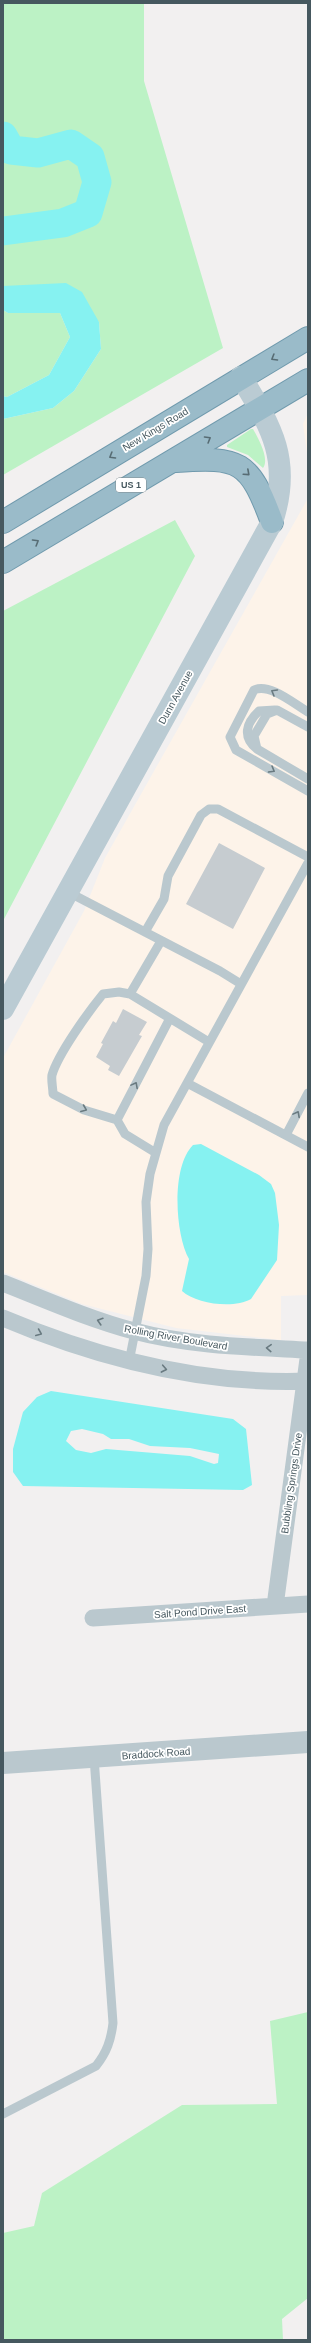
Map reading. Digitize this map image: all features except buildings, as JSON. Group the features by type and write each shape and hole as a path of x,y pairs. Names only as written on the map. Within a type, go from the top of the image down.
{"highway":[{"name":"New Kings Road","path":"3,522 241,377 308,338"},
{"name":"US 1","path":"3,562 308,380"},
{"path":"170,462 215,458 235,463 251,476 261,491 272,522"}],"main road":[{"name":"Dunn Avenue","path":"3,1008 272,522 279,500 279,457 274,438 260,408 241,377"}],"street":[{"name":"Rolling River Boulevard","path":"3,1283 86,1317 135,1331 220,1346 308,1350"},
{"path":"3,1318 55,1340 129,1362 191,1374 238,1380 307,1381"},
{"name":"Bubbling Springs Drive","path":"275,1606 307,1381 308,1359"},
{"name":"Salt Pond Drive East","path":"93,1618 308,1604"},
{"name":"Braddock Road","path":"3,1762 308,1742"}],"lane":[{"path":"308,712 268,689 261,687 254,690 230,737 236,750 308,791"},
{"path":"308,727 277,710 267,714 254,736 257,749 308,778"},
{"path":"145,932 164,899 168,876 201,815 209,809 218,809 308,857"},
{"path":"129,1362 146,1276 148,1249 146,1202 156,1153 164,1125 308,863"},
{"path":"67,891 241,984"},
{"path":"130,994 161,941"},
{"path":"156,1153 125,1134 117,1120 84,1110 53,1094 52,1076 71,1040 103,994 119,992 130,994 169,1020 209,1042"},
{"path":"117,1120 169,1020"},
{"path":"187,1083 308,1147"},
{"path":"286,1135 308,1093"},
{"path":"3,2114 96,2066 105,2055 111,2040 113,2023 94,1757"}],"shaded area":[{"path":"308,413 308,460 303,424"},
{"path":"308,460 308,1295 281,1296 281,1340 176,1328 82,1304 3,1272 3,1058 84,911 105,858 307,500"}],"green space":[{"path":"3,3 144,3 144,81 223,348 3,475 3,419 53,408 74,391 101,349 99,322 23,286 3,286"},
{"path":"3,310 8,313 60,313 70,337 49,375 7,397 3,396"},
{"path":"253,429 258,438 264,454 265,464 263,468 248,455 227,447 227,445"},
{"path":"175,520 195,556 3,921 3,611"},
{"path":"308,2012 308,2298 282,2319 283,2340 3,2340 3,2233 34,2226 42,2193 182,2105 277,2104 270,2021"}],"water":[{"path":"66,283 82,292 99,322 101,349 74,391 53,408 3,419 3,396 7,397 49,375 70,337 60,313 8,313 3,310 3,286"},
{"path":"201,1144 259,1175 271,1184 275,1193 279,1225 277,1260 251,1299 244,1302 235,1304 215,1304 196,1299 182,1291 189,1259 184,1248 178,1218 178,1184 186,1155 193,1145"},
{"path":"51,1391 233,1419 246,1429 252,1485 243,1490 23,1486 13,1472 13,1449 23,1412 37,1397","holes":["82,1429 103,1434 111,1439 129,1439 150,1446 190,1448 219,1454 218,1463 214,1464 190,1456 106,1449 91,1453 76,1450 66,1441 71,1431"]}],"waterway":[{"path":"3,136 11,150 38,153 71,144 90,157 97,182 88,213 63,223 3,231"}]}
